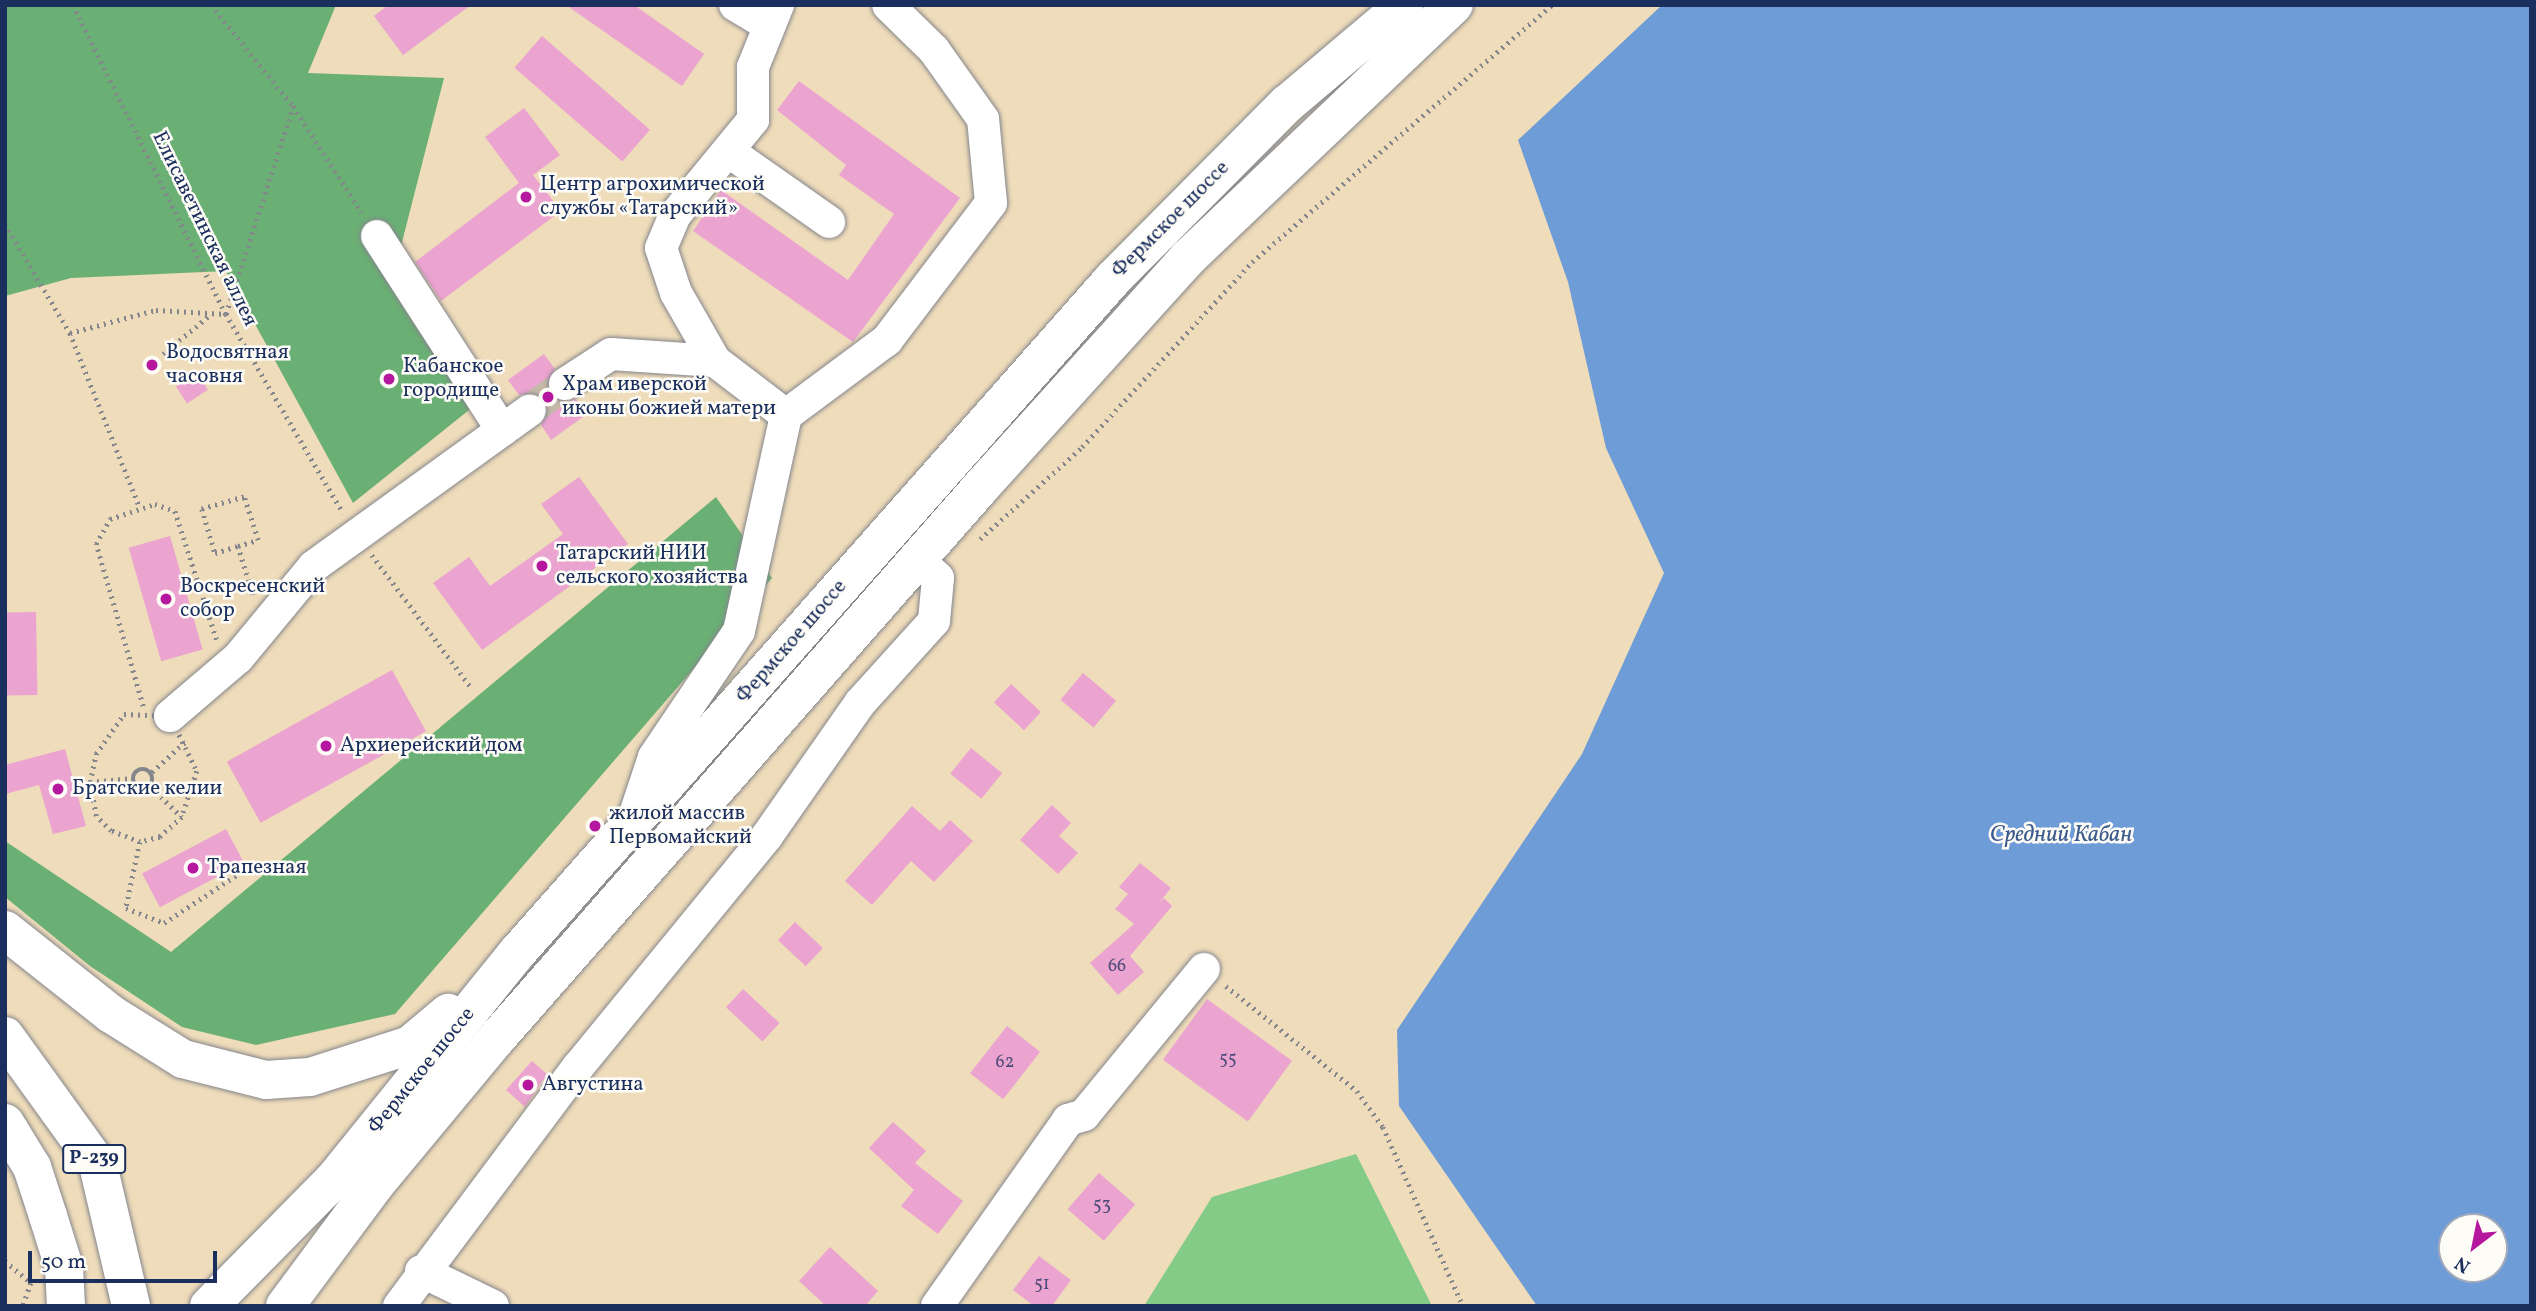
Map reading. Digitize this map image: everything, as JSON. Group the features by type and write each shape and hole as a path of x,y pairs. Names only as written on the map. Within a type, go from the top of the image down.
{"main road":[{"name":"Фермское шоссе","path":"209,1306 336,1177 516,954 1113,278 1287,104 1404,5"},
{"name":"Фермское шоссе","path":"285,1306 374,1186 497,1038 928,568 1188,258 1454,5"},
{"path":"5,930 111,1014 183,1059 266,1080 310,1077 410,1045 516,954"},
{"name":"Р-239","path":"5,1036 98,1165 131,1306"},
{"name":"Р-239","path":"5,1123 44,1204 64,1267 66,1306"}],"street":[{"path":"735,5 773,15 753,67 753,120 731,153 675,215 661,248 676,293 715,361 786,415"},
{"path":"632,825 654,757 739,631 786,415 887,340 991,203 983,119 934,50 888,5"},
{"path":"731,153 829,222"},
{"path":"377,236 502,430"},
{"path":"565,384 611,354 715,361"},
{"path":"167,723 226,668 314,566 530,410"},
{"path":"399,1306 421,1272 767,836 860,703 934,621 928,568"},
{"path":"937,1306 1068,1120 1084,1115 1204,969"},
{"path":"421,1272 493,1306"}],"path":[{"name":"Елисаветинская аллея","path":"74,5 226,314 356,535 470,686"},
{"path":"211,5 293,106 377,236"},
{"path":"928,568 1082,447 1252,262 1552,5"},
{"path":"71,332 156,310 226,314 293,106"},
{"path":"5,224 71,332 140,508"},
{"path":"163,354 212,313"},
{"path":"244,497 258,540 238,546 215,553 202,509 244,497"},
{"path":"167,723 124,714 107,733 90,782 96,816 111,831 139,842 160,837 182,817 197,771 167,723 96,544 110,519 140,508 166,505 175,511 226,668"},
{"path":"238,546 263,626"},
{"path":"151,787 152,772 167,723"},
{"path":"90,782 133,778 143,768 152,772"},
{"path":"133,778 136,787 151,787 182,817"},
{"path":"139,842 126,908 164,923 252,865"},
{"path":"1204,969 1357,1091 1383,1127 1463,1306"},
{"path":"5,1261 32,1283 23,1306"}],"green space":[{"path":"5,5 336,5 308,73 444,78 400,250 474,406 353,503 226,271 71,278 5,296"},
{"path":"716,497 772,578 395,1014 256,1045 182,1027 90,966 5,897 5,841 171,952"},
{"path":"1356,1154 1432,1306 1144,1306 1212,1197"}],"water":[{"name":"Средний Кабан","path":"1662,5 2531,5 2531,1306 1537,1306 1399,1106 1397,1030 1582,754 1664,573 1606,448 1568,282 1518,140"}],"building":[{"path":"388,5 471,5 403,55 374,16"},
{"path":"566,5 634,5 704,54 682,86"},
{"path":"542,36 650,130 622,162 514,68"},
{"path":"799,81 960,198 853,342 693,231 721,190 848,280 894,214 839,175 846,165 777,110"},
{"name":"Центр агрохимической службы «Татарский»","path":"524,108 560,155 533,175 561,211 441,301 415,262 519,183 485,137"},
{"name":"Храм иверской иконы божией матери","path":"544,354 555,369 547,384 550,395 565,402 576,399 587,414 551,440 541,425 545,400 537,393 519,395 508,380"},
{"path":"197,373 208,390 187,403 176,387"},
{"path":"579,477 628,544 482,650 433,583 469,557 490,586 563,534 541,504"},
{"name":"Воскресенский собор","path":"170,536 203,649 161,661 129,548"},
{"path":"36,612 37,695 6,696 5,613"},
{"name":"Архиерейский дом","path":"392,670 426,731 261,823 227,762"},
{"path":"1083,673 1116,701 1093,727 1061,700"},
{"path":"1011,684 1041,712 1024,730 994,702"},
{"path":"971,748 1002,773 981,799 950,774"},
{"name":"Братские келии","path":"65,749 86,826 53,834 39,785 5,794 5,765"},
{"path":"1052,805 1071,823 1059,836 1078,853 1058,874 1020,840"},
{"path":"912,806 940,831 950,820 973,841 934,882 911,861 872,905 845,881"},
{"name":"Трапезная","path":"226,829 244,863 160,907 142,874"},
{"path":"1140,863 1171,888 1158,904 1164,898 1172,906 1130,956 1144,972 1118,995 1090,963 1134,924 1115,909 1128,894 1119,887"},
{"path":"795,922 823,948 806,966 778,940"},
{"path":"743,989 780,1023 763,1041 726,1007"},
{"path":"1207,999 1292,1061 1248,1121 1163,1060"},
{"path":"1007,1026 1040,1052 1003,1099 970,1073"},
{"path":"532,1061 547,1074 525,1107 506,1090"},
{"path":"893,1122 926,1151 915,1163 963,1201 938,1234 901,1206 914,1190 869,1148"},
{"path":"1099,1173 1135,1204 1104,1241 1068,1209"},
{"path":"830,1247 878,1291 865,1306 826,1306 799,1281"},
{"path":"1039,1256 1071,1280 1052,1306 1034,1306 1013,1290"}],"tunnel":[{"path":"530,410 565,384"}],"place":[{"name":"Центр агрохимической службы «Татарский»","path":"526,197"},
{"name":"Водосвятная часовня","path":"152,365"},
{"name":"Кабанское городище","path":"389,379"},
{"name":"Храм иверской иконы божией матери","path":"548,397"},
{"name":"Татарский НИИ сельского хозяйства","path":"542,566"},
{"name":"Воскресенский собор","path":"166,599"},
{"name":"Архиерейский дом","path":"326,746"},
{"name":"Братские келии","path":"58,789"},
{"name":"жилой массив Первомайский","path":"595,826"},
{"name":"Трапезная","path":"193,868"},
{"name":"Августина","path":"528,1085"}]}
